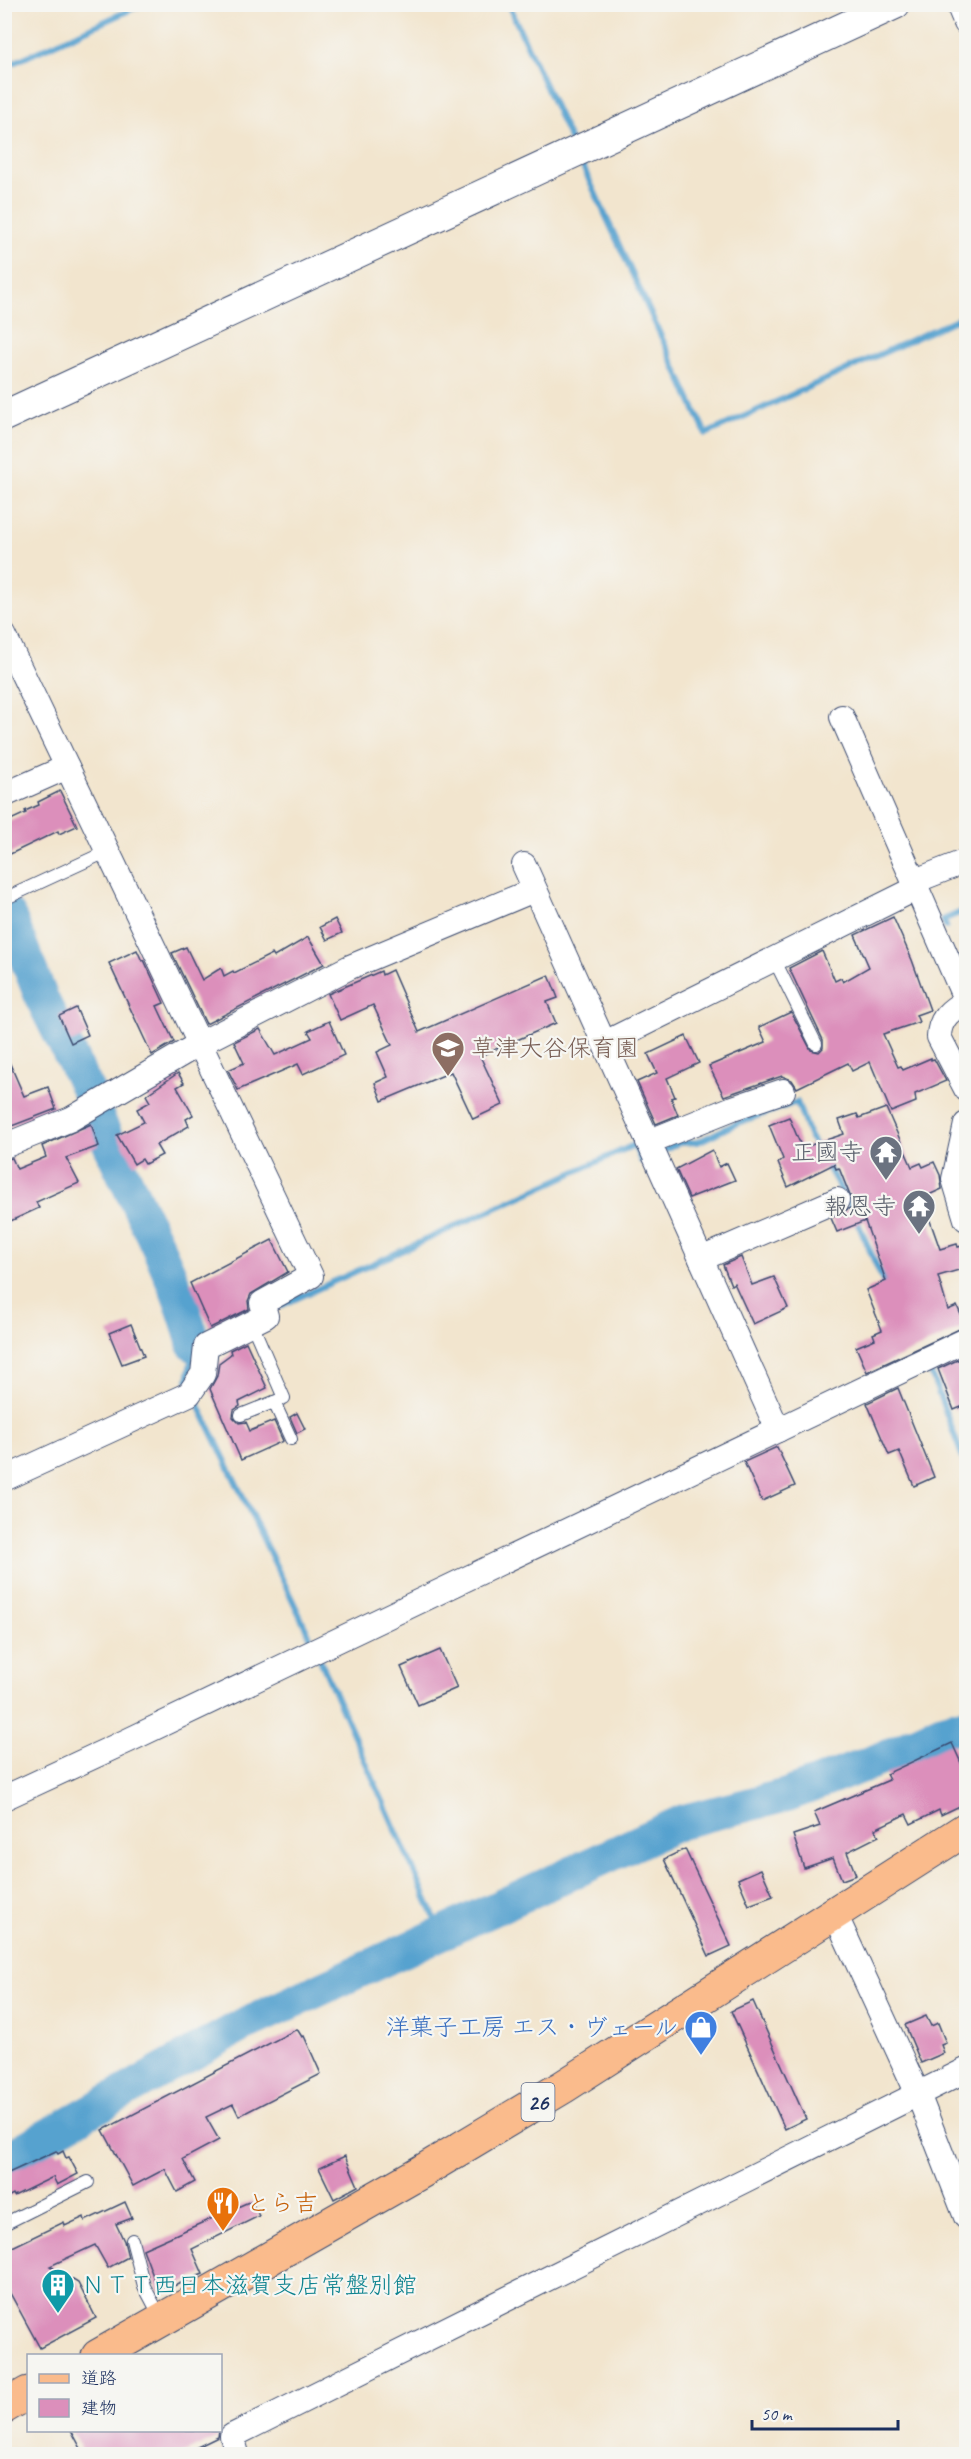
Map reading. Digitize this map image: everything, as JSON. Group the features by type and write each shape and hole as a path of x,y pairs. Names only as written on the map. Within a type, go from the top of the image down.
{"main road":[{"name":"26","path":"100,2354 421,2172 553,2093 966,1829"},
{"path":"4,2407 27,2395"}],"street":[{"path":"4,416 895,4"},
{"path":"958,4 966,23"},
{"path":"4,635 311,1276 262,1303 266,1317 206,1346 202,1374 189,1394 4,1479"},
{"path":"842,717 966,1001 949,1011 939,1028 939,1037 966,1089"},
{"path":"4,795 67,766"},
{"path":"605,1043 774,959 916,884 966,861"},
{"path":"524,865 778,1430"},
{"path":"4,1146 71,1119 200,1044 350,967 534,890"},
{"path":"648,1142 783,1091"},
{"path":"966,1124 954,1179 966,1219"},
{"path":"701,1259 837,1200"},
{"path":"4,1798 966,1340"},
{"path":"835,1914 918,2094 966,2217"},
{"path":"237,2454 232,2436 966,2070"}],"lane":[{"path":"4,899 108,851"},
{"path":"774,959 816,1044"},
{"path":"241,1416 284,1398 252,1324"},
{"path":"274,1402 291,1438"},
{"path":"4,2224 88,2182"},
{"path":"132,2240 144,2286 161,2319"}],"building":[{"path":"60,791 77,826 59,834 58,831 4,857 4,823 26,813 25,811 39,805 38,802"},
{"path":"893,917 930,1010 916,1015 919,1022 883,1034 898,1067 901,1066 903,1070 931,1058 931,1060 934,1059 946,1081 915,1094 916,1102 891,1112 870,1062 852,1071 848,1063 797,1088 792,1080 782,1076 724,1096 709,1066 766,1042 759,1027 791,1012 811,1050 819,1052 823,1048 823,1040 789,968 822,951 835,981 841,978 843,982 869,967 855,935"},
{"path":"335,919 342,933 327,940 320,927"},
{"path":"308,937 324,964 206,1024 172,953 186,947 202,980 221,968 224,976 272,954 274,957"},
{"path":"137,950 164,1003 157,1006 174,1042 152,1055 109,963"},
{"path":"392,970 419,1032 549,975 558,998 547,1002 556,1023 480,1056 503,1105 473,1119 451,1072 382,1101 375,1083 388,1077 377,1052 392,1045 373,1005 340,1020 328,994 381,971 382,975"},
{"path":"76,1008 88,1035 71,1043 59,1016"},
{"path":"329,1021 344,1055 303,1074 298,1064 238,1090 228,1070 244,1063 234,1042 260,1029 275,1055 312,1038 308,1031"},
{"path":"686,1036 699,1063 667,1078 675,1097 671,1098 678,1115 656,1124 637,1082 657,1073 648,1054"},
{"path":"4,1050 24,1096 48,1087 56,1109 4,1129"},
{"path":"178,1073 184,1083 177,1087 193,1115 186,1119 189,1126 156,1145 162,1155 145,1164 142,1159 134,1164 117,1135 144,1122 137,1109 150,1102 146,1095"},
{"path":"886,1108 912,1167 921,1163 923,1167 934,1162 940,1175 942,1189 922,1198 940,1249 957,1244 958,1247 966,1245 966,1268 938,1276 948,1310 957,1306 966,1326 867,1372 856,1347 875,1339 873,1334 882,1330 866,1290 886,1281 865,1221 837,1232 831,1218 854,1206 839,1168 836,1169 834,1164 788,1187 778,1163 783,1159 769,1125 789,1117 802,1148 844,1134 839,1120 857,1114 859,1118"},
{"path":"91,1124 99,1146 66,1158 79,1183 36,1202 39,1208 4,1224 4,1160 12,1158 17,1169 46,1157 42,1146"},
{"path":"712,1150 719,1167 727,1163 735,1180 689,1198 676,1169"},
{"path":"272,1240 288,1272 251,1294 248,1301 249,1309 210,1328 190,1283"},
{"path":"741,1257 752,1285 774,1277 788,1308 753,1324 734,1283 731,1285 723,1265"},
{"path":"131,1324 144,1356 122,1364 109,1333"},
{"path":"246,1342 267,1388 239,1402 240,1406 234,1410 233,1417 239,1423 246,1422 250,1431 274,1421 283,1441 241,1460 210,1389 217,1376 219,1363 231,1354 230,1350"},
{"path":"966,1356 966,1405 954,1410 938,1369"},
{"path":"898,1388 934,1477 914,1486 899,1451 889,1455 867,1403"},
{"path":"297,1413 305,1429 297,1433 290,1417"},
{"path":"777,1447 795,1486 762,1501 744,1462"},
{"path":"440,1650 457,1688 418,1705 401,1667"},
{"path":"952,1743 966,1774 966,1803 941,1815 939,1810 911,1824 906,1814 875,1829 879,1836 847,1852 856,1875 842,1880 833,1858 804,1868 793,1835 820,1826 814,1812 889,1780 886,1774"},
{"path":"685,1849 731,1946 709,1956 664,1859"},
{"path":"761,1869 773,1896 749,1905 738,1879"},
{"path":"753,2001 806,2119 785,2129 731,2011"},
{"path":"926,2016 931,2026 938,2023 946,2043 941,2045 944,2053 921,2063 905,2025"},
{"path":"297,2029 302,2037 304,2036 321,2074 239,2116 233,2104 206,2117 219,2140 183,2159 195,2182 177,2192 165,2169 133,2186 103,2130"},
{"path":"56,2151 58,2154 63,2151 66,2158 69,2157 78,2174 57,2185 53,2177 4,2199 4,2175"},
{"path":"345,2156 358,2186 334,2199 319,2168"},
{"path":"251,2201 259,2216 192,2249 203,2274 159,2292 143,2249"},
{"path":"125,2202 132,2218 116,2224 128,2257 108,2268 95,2245 50,2266 78,2283 96,2318 40,2348 4,2282 4,2251 64,2222 65,2226 84,2217 85,2221"},
{"path":"72,2432 219,2432 218,2437 183,2454 84,2454"}],"waterway":[{"path":"4,67 143,4"},
{"path":"508,4 573,146"},
{"path":"580,160 706,434 966,315"},
{"path":"946,926 943,920 966,910"},
{"path":"9,915 42,999 89,1093"},
{"path":"658,1153 679,1143 698,1142 735,1124 797,1102 809,1135 817,1149"},
{"path":"99,1120 175,1287 194,1345"},
{"path":"280,1306 634,1145 641,1161 649,1157"},
{"path":"824,1160 852,1209 886,1288"},
{"path":"188,1380 194,1345 199,1343"},
{"path":"928,1365 966,1466"},
{"path":"194,1395 314,1645"},
{"path":"318,1655 442,1934"},
{"path":"4,2160 243,2025 684,1821 787,1795 881,1759 940,1731 966,1724"}],"place":[{"name":"草津大谷保育園","path":"448,1077"},
{"name":"正國寺","path":"886,1181"},
{"name":"報恩寺","path":"919,1235"},
{"name":"洋菓子工房 エス・ヴェール","path":"701,2056"},
{"name":"とら吉","path":"223,2232"},
{"name":"ＮＴＴ西日本滋賀支店常盤別館","path":"58,2314"}]}
